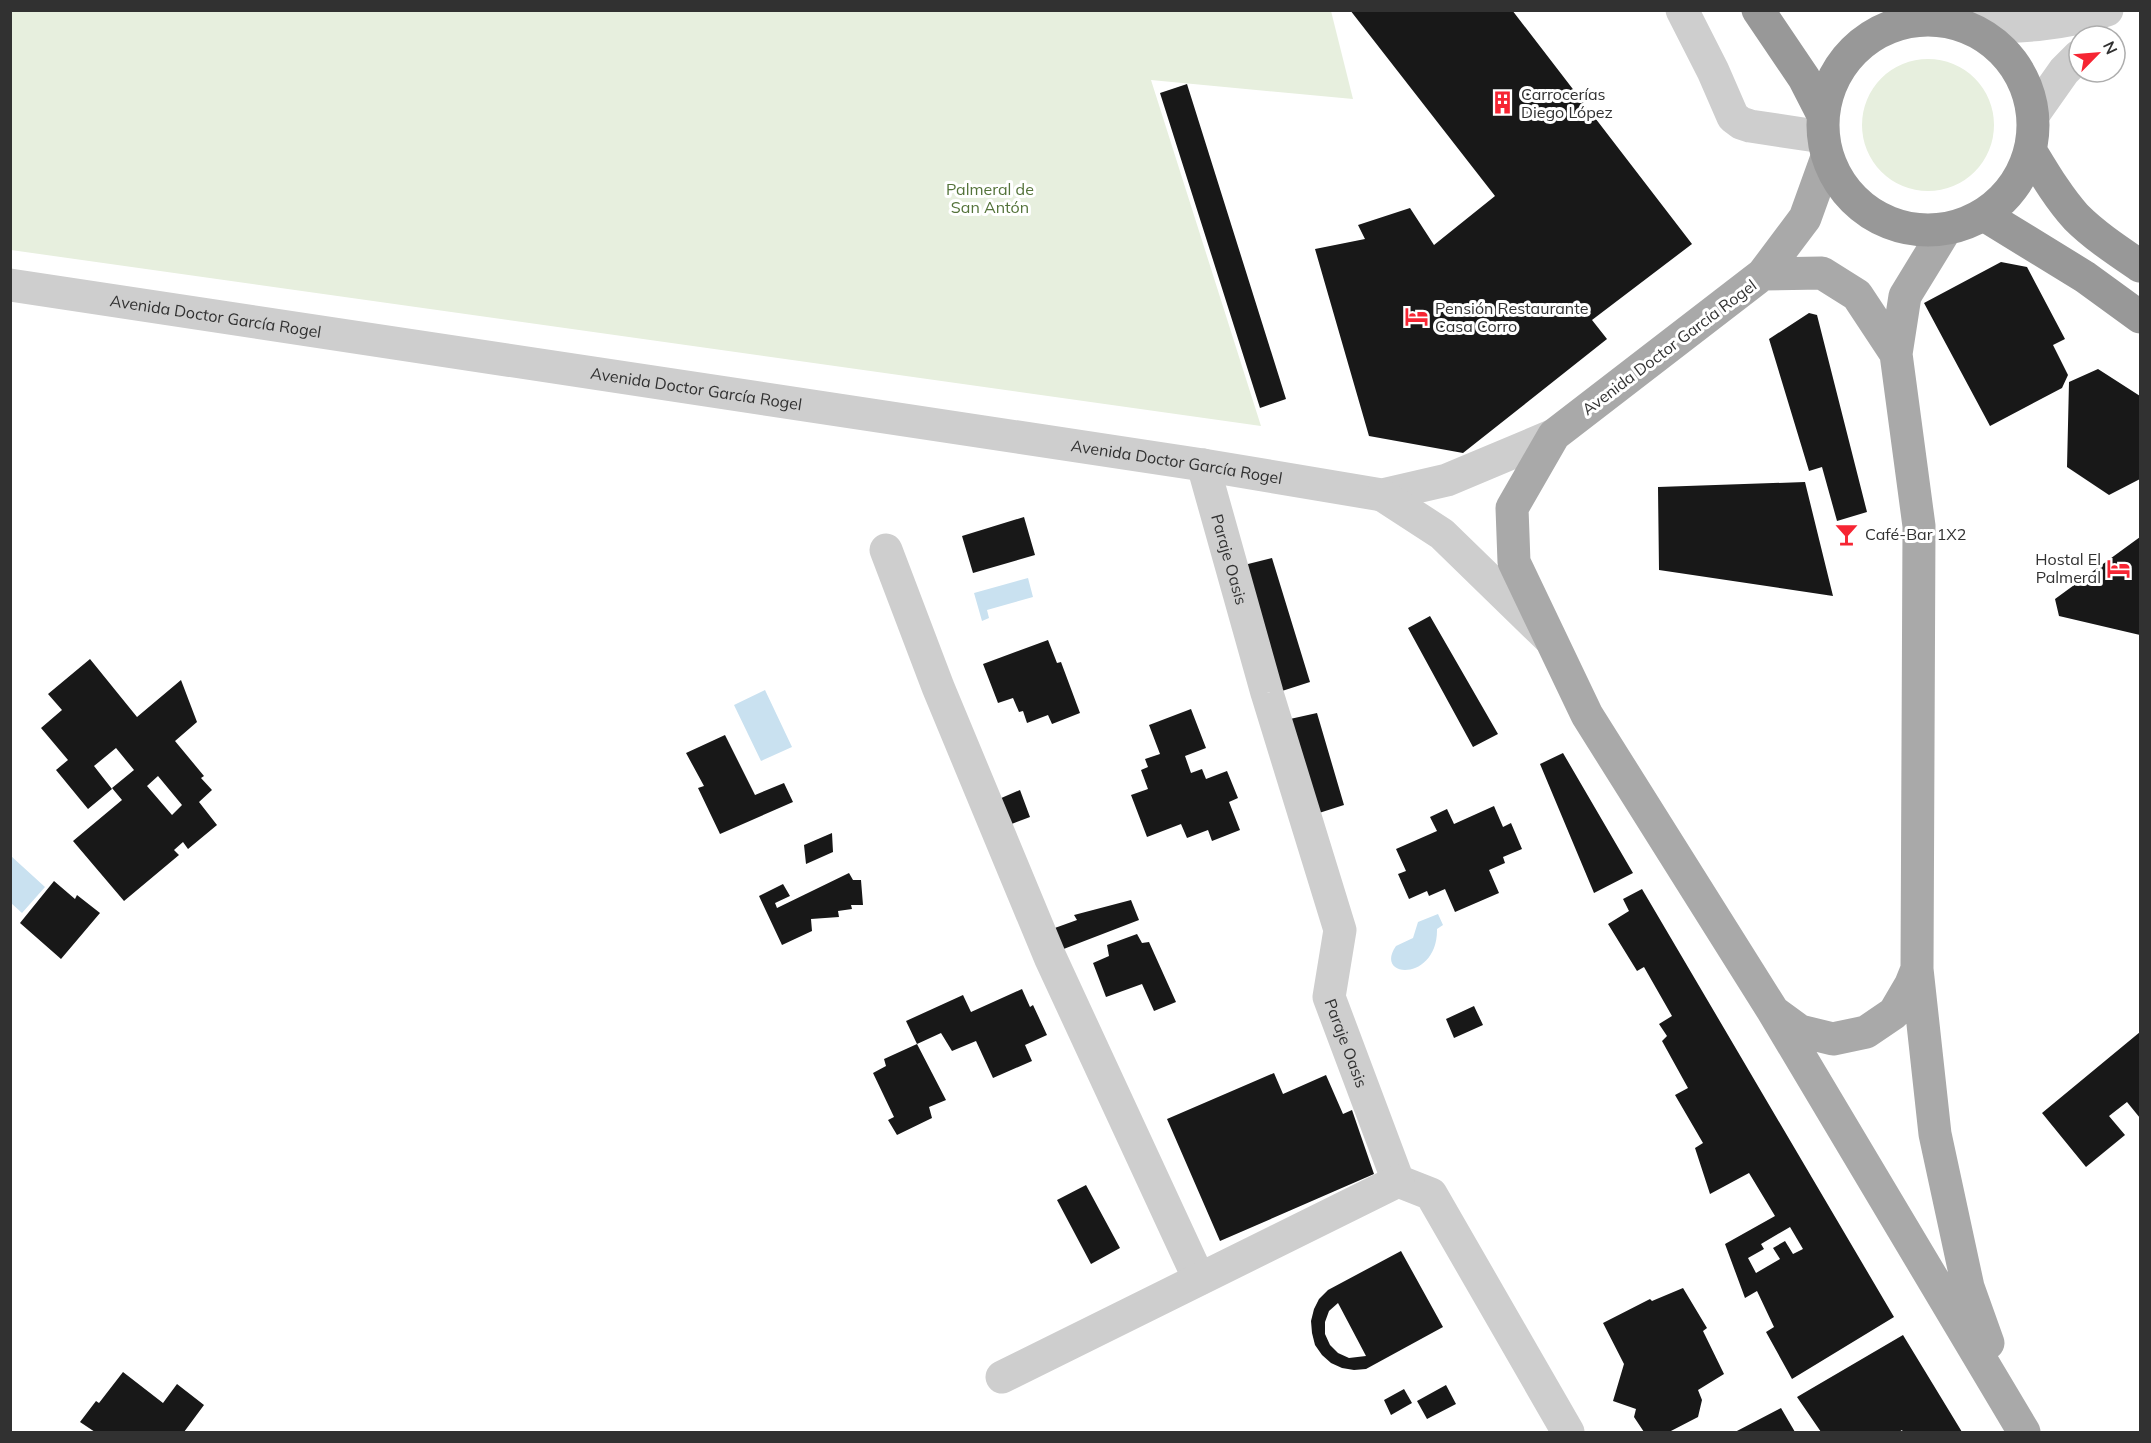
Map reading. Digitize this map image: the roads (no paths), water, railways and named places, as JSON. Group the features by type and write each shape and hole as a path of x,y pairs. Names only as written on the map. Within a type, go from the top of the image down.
{"highway":[{"path":"1758,10 1804,78 1825,136 1845,191 1873,216 1909,229 1946,230 1984,215 2005,198 2021,176 2030,150 2033,115 2026,87 2012,62 1992,42 1932,18 1889,27 1864,41 1844,62 1830,86 1825,136"},
{"path":"2030,150 2054,189 2076,217 2105,242 2140,266"},
{"path":"1984,215 2085,277 2140,316"}],"main road":[{"name":"Avenida Doctor García Rogel","path":"1551,639 1514,562 1512,508 1554,435 1763,274 1805,218 1825,136"},
{"path":"1946,230 1905,296 1896,354 1919,526 1917,969 1935,1134 1968,1287 2020,1425"},
{"path":"1763,274 1822,273 1857,295 1896,354"},
{"path":"1551,639 1587,715 1773,1011 2020,1425"},
{"path":"1773,1011 1800,1031 1833,1039 1866,1032 1894,1012 1917,969"}],"street":[{"path":"1682,10 1713,70 1733,117 1750,126 1825,136"},
{"path":"1932,18 2012,27 2057,23 2107,10"},
{"path":"2112,24 2128,10"},
{"path":"2033,115 2067,68"},
{"name":"Avenida Doctor García Rogel","path":"10,285 1203,465 1382,495 1448,480 1554,435"},
{"name":"Paraje Oasis","path":"1203,465 1267,693 1340,930 1329,997 1398,1181"},
{"name":"Avenida Doctor García Rogel","path":"1382,495 1442,534 1551,639"},
{"path":"886,550 938,687 1050,957 1199,1279"},
{"path":"1002,1377 1398,1181 1431,1194 1568,1432"}],"water":[{"path":"1028,578 1033,597 987,610 989,618 982,621 974,593"},
{"path":"765,690 792,747 761,761 734,705"},
{"path":"11,856 45,887 22,913 11,903"},
{"path":"1438,914 1443,925 1437,929 1435,946 1428,959 1408,970 1399,969 1393,965 1391,957 1396,946 1413,938 1418,922"}],"place":[{"name":"Carrocerías Diego López","path":"1503,103"},
{"name":"Pensión Restaurante Casa Corro","path":"1417,317"},
{"name":"Café-Bar 1X2","path":"1847,534"},
{"name":"Hostal El Palmeral","path":"2119,568"}],"park label":[{"name":"Palmeral de San Antón","path":"990,198"}]}
